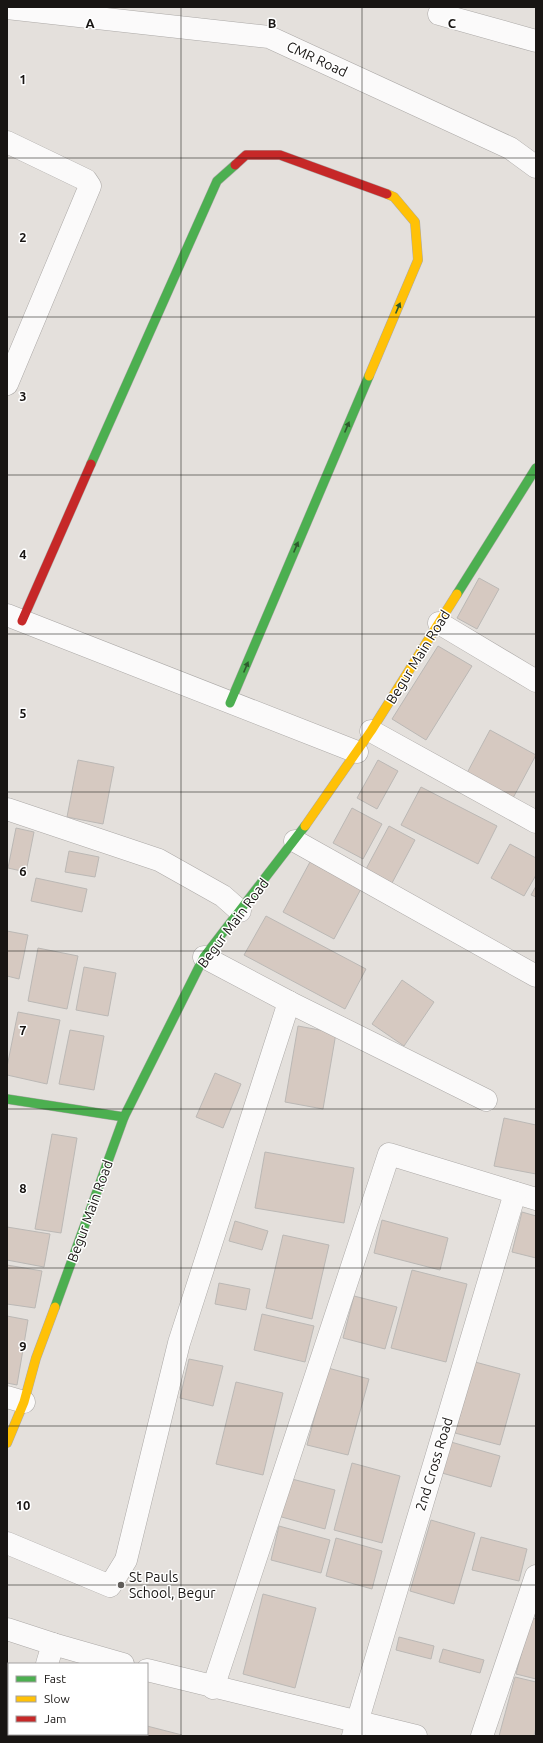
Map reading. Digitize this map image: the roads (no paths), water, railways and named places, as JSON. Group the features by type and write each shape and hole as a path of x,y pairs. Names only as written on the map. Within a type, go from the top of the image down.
{"street":[{"name":"CMR Road","path":"7,8 269,37 510,148 536,167"},
{"path":"439,14 536,41"},
{"path":"7,142 86,180 90,186 7,384"},
{"path":"230,703 418,260 415,222 394,198 280,155 246,155 217,181 14,618 230,703 357,752"},
{"name":"Begur Main Road","path":"7,1443 15,1399 36,1358 124,1117 204,957 295,841 357,752 536,468"},
{"path":"439,622 536,681"},
{"path":"371,731 536,822"},
{"path":"7,809 159,860 223,896 240,911"},
{"path":"295,841 536,976"},
{"path":"204,957 289,1002 486,1100"},
{"path":"7,1543 110,1586 126,1560 179,1343 289,1002"},
{"path":"7,1099 124,1117"},
{"path":"213,1688 389,1154 536,1199"},
{"name":"2nd Cross Road","path":"355,1729 515,1193"},
{"path":"482,1736 535,1582"},
{"path":"7,1629 50,1654 116,1663"},
{"path":"148,1670 355,1729 416,1736"}],"place":[{"name":"St Pauls School, Begur","path":"121,1585"}]}
